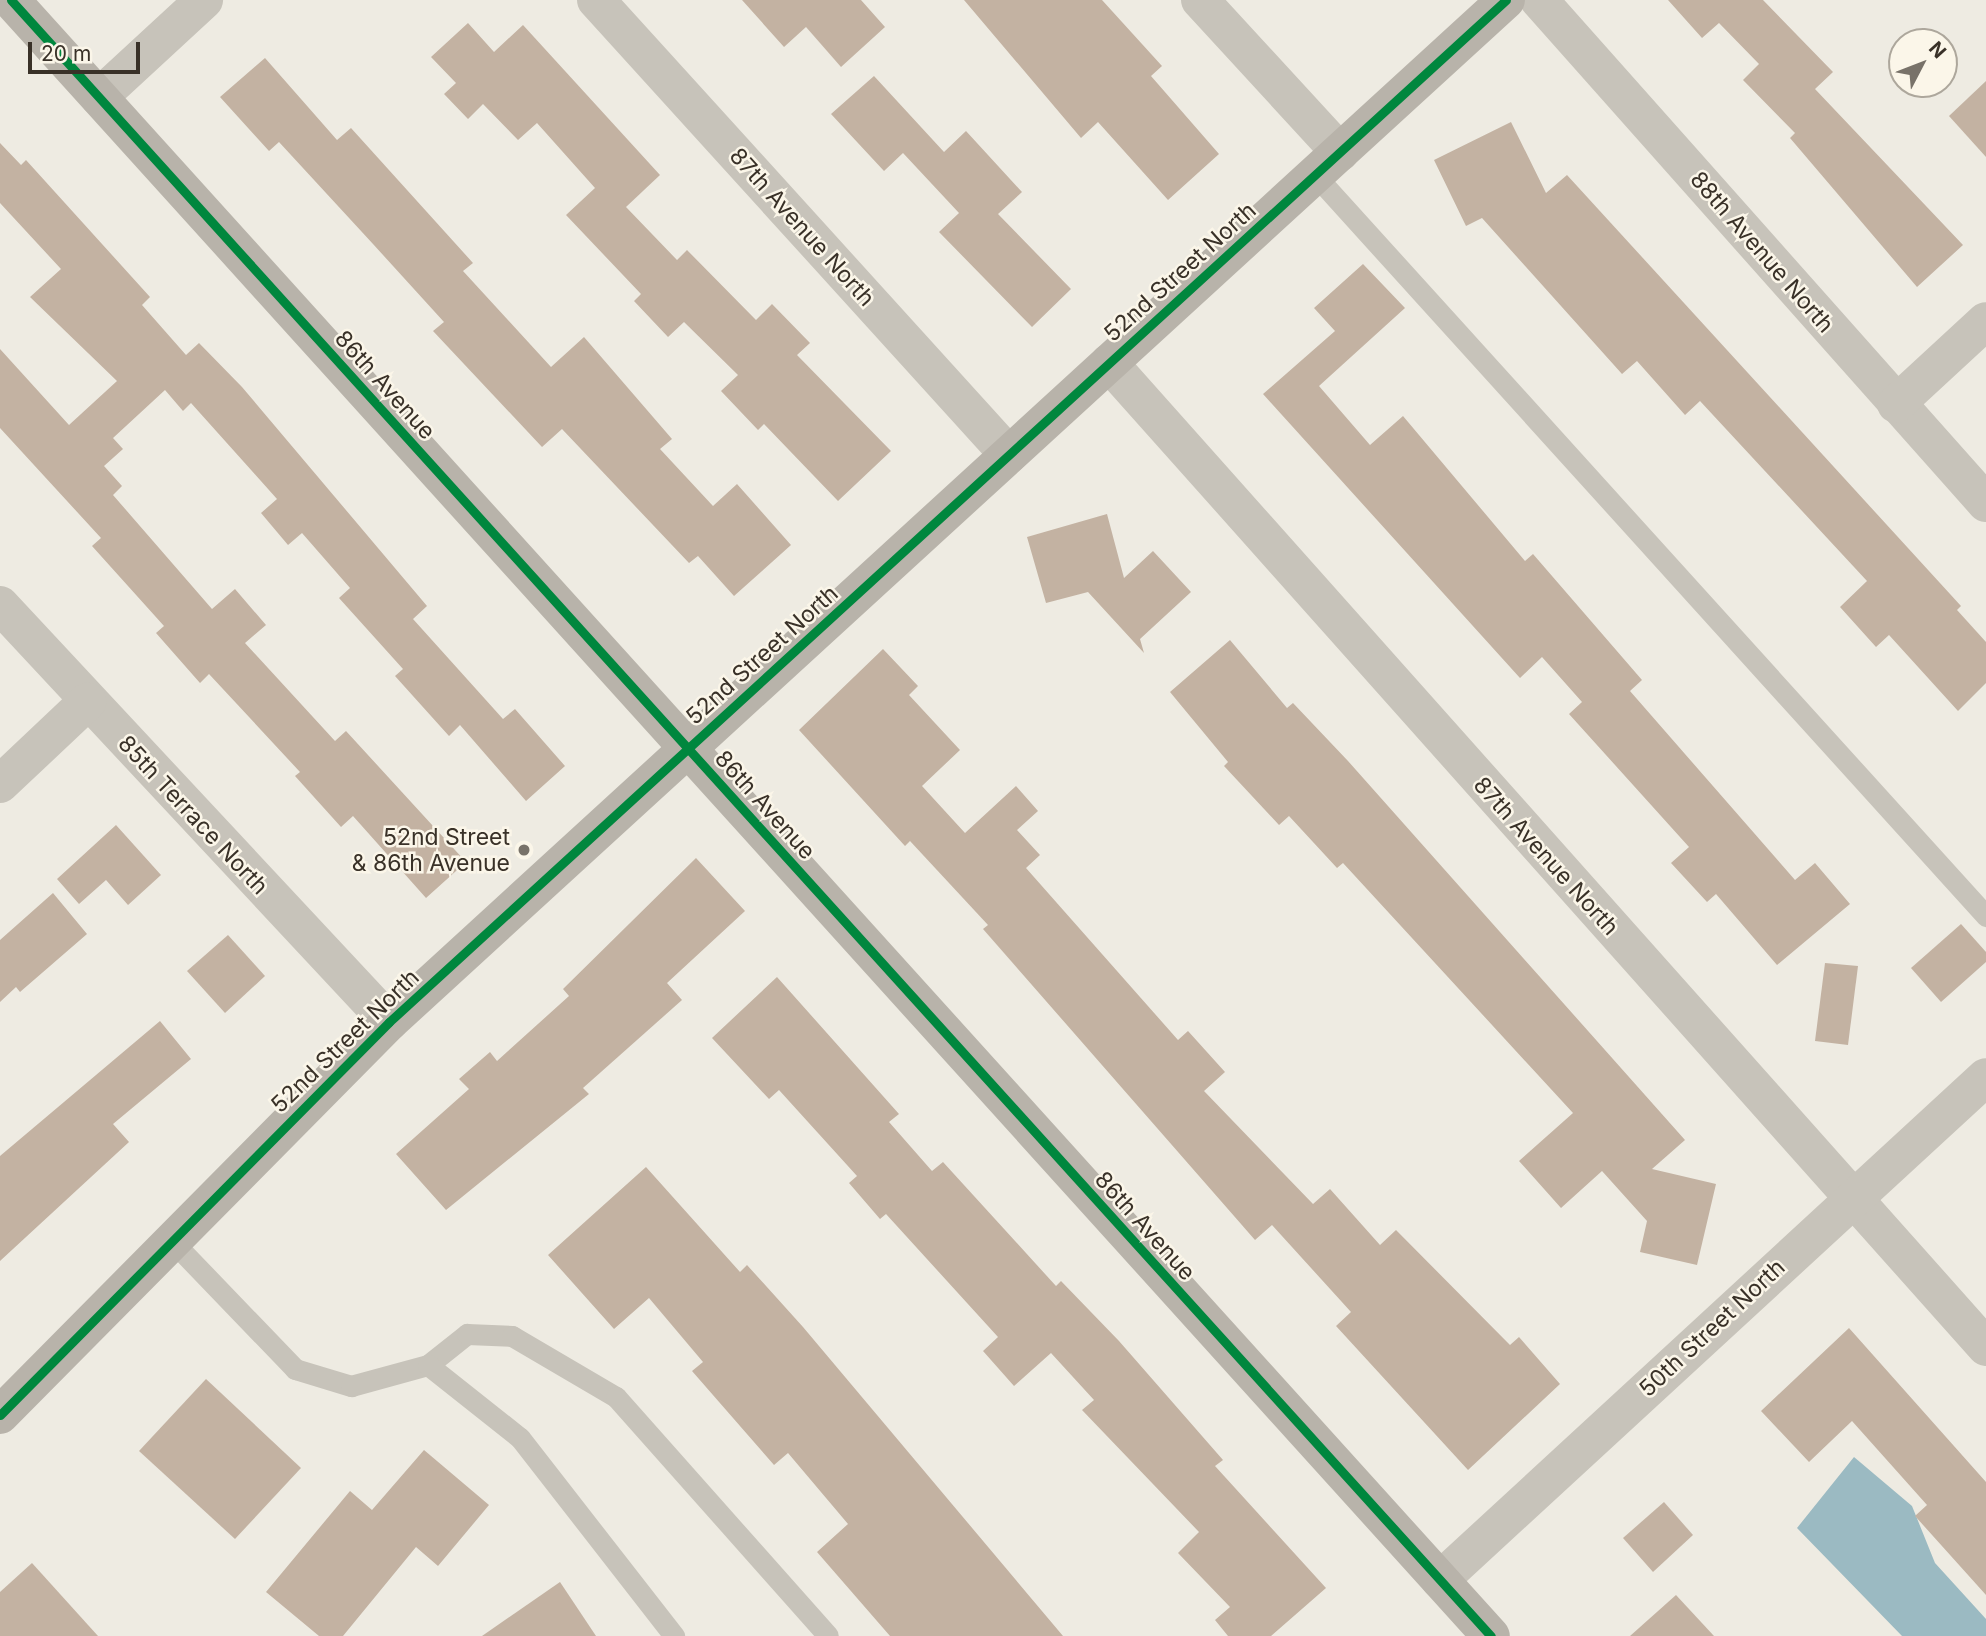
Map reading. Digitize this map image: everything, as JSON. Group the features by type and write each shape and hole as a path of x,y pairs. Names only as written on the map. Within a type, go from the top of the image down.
{"street":[{"name":"86th Avenue","path":"11,0 1490,1636"},
{"path":"99,97 204,0"},
{"name":"87th Avenue North","path":"596,0 1009,455"},
{"path":"1200,0 1327,164"},
{"name":"52nd Street North","path":"0,1415 389,1022 1506,0"},
{"name":"88th Avenue North","path":"1539,0 1986,503"},
{"path":"1896,404 1986,321"},
{"name":"87th Avenue North","path":"1109,363 1850,1200 1986,1347"},
{"name":"85th Terrace North","path":"0,604 87,702 389,1022"},
{"path":"0,784 87,702"},
{"name":"50th Street North","path":"1440,1580 1986,1077"}],"lane":[{"path":"1327,164 1986,916"},
{"path":"172,1241 295,1369 351,1386 428,1366 467,1334 512,1336 616,1397 828,1636"},
{"path":"428,1366 520,1438 674,1636"}],"water":[{"path":"1854,1457 1912,1506 1935,1563 1986,1619 1986,1636 1902,1636 1797,1528"}],"building":[{"path":"742,0 861,0 885,27 841,67 806,27 784,47"},
{"path":"964,0 1102,0 1162,66 1151,76 1219,154 1168,200 1098,122 1081,138"},
{"path":"1668,0 1763,0 1833,72 1815,89 1963,245 1917,287 1790,138 1795,133 1743,80 1759,64 1719,23 1702,38"},
{"path":"468,23 494,52 523,25 660,175 626,207 677,260 687,250 756,320 772,304 810,343 797,355 891,451 838,501 764,424 758,430 721,391 738,375 684,322 668,337 634,301 641,294 566,215 595,188 537,123 518,140 483,104 468,119 444,94 456,83 431,57"},
{"path":"265,58 337,140 351,128 473,263 463,271 551,367 584,337 672,439 660,449 713,506 737,484 791,545 734,596 698,556 689,563 562,429 542,447 433,331 444,322 373,244 279,142 269,151 220,97"},
{"path":"874,76 944,152 966,131 1022,192 998,214 1071,289 1032,327 939,232 959,213 903,153 884,171 831,114"},
{"path":"1986,81 1986,157 1949,116"},
{"path":"1511,122 1546,193 1567,175 1961,606 1957,610 1986,642 1986,683 1958,711 1889,635 1876,647 1840,607 1867,581 1700,401 1685,415 1637,361 1622,374 1482,218 1466,226 1434,160"},
{"path":"0,143 21,165 26,160 150,297 142,305 186,355 199,343 242,387 427,606 413,619 503,719 515,709 565,766 526,801 460,725 449,736 395,676 403,669 339,598 350,588 302,533 288,545 261,513 277,499 191,403 183,411 165,390 113,438 123,449 104,466 122,486 113,495 212,609 235,589 266,625 245,643 335,741 346,731 466,862 426,898 353,816 341,827 295,776 300,772 209,674 200,683 156,633 164,626 92,546 101,538 0,428 0,349 69,425 117,381 30,297 61,269 0,203"},
{"path":"1363,264 1405,308 1319,386 1370,445 1403,416 1525,561 1533,554 1642,680 1630,691 1795,880 1815,863 1850,904 1777,965 1716,894 1707,902 1671,863 1689,847 1569,714 1582,702 1542,657 1520,678 1263,394 1335,331 1314,308"},
{"path":"1107,514 1124,578 1153,551 1191,592 1140,639 1144,653 1088,592 1046,603 1027,537"},
{"path":"1230,640 1287,708 1293,703 1348,761 1685,1140 1652,1169 1716,1184 1697,1265 1640,1252 1647,1221 1602,1171 1561,1208 1519,1161 1573,1113 1343,863 1337,868 1289,816 1279,825 1224,766 1228,762 1170,692"},
{"path":"883,649 918,686 909,695 960,750 922,786 965,833 1016,786 1038,811 1017,830 1040,855 1026,868 1178,1040 1188,1031 1225,1072 1204,1091 1313,1204 1330,1189 1380,1245 1396,1230 1510,1345 1519,1337 1560,1384 1468,1470 1336,1326 1351,1312 1272,1225 1255,1240 983,929 988,925 910,841 905,846 799,730"},
{"path":"116,825 161,875 128,905 106,880 79,904 57,879"},
{"path":"696,858 745,911 667,983 682,1000 583,1088 589,1094 446,1210 396,1154 469,1089 459,1079 490,1052 497,1061 569,996 563,989"},
{"path":"53,893 87,934 20,992 16,987 0,1002 0,940"},
{"path":"1961,924 1986,952 1986,962 1941,1002 1911,968"},
{"path":"228,935 265,976 225,1013 187,971"},
{"path":"1825,963 1858,966 1848,1045 1815,1041"},
{"path":"777,977 899,1114 889,1122 932,1171 943,1162 1056,1286 1061,1281 1119,1341 1223,1460 1215,1466 1326,1588 1271,1636 1228,1636 1215,1620 1230,1607 1178,1553 1199,1532 1082,1410 1094,1400 1051,1353 1014,1386 983,1351 998,1337 886,1214 880,1219 849,1183 857,1176 779,1090 769,1099 712,1038"},
{"path":"160,1021 191,1059 113,1124 129,1142 0,1261 0,1156"},
{"path":"646,1167 740,1272 747,1265 803,1327 1063,1636 890,1636 817,1552 848,1524 788,1453 774,1465 692,1371 703,1362 649,1298 614,1329 548,1255"},
{"path":"1849,1328 1986,1482 1986,1595 1915,1516 1927,1505 1852,1421 1809,1462 1761,1411"},
{"path":"206,1379 301,1468 235,1539 139,1451"},
{"path":"424,1450 489,1505 438,1566 416,1547 343,1636 319,1636 266,1592 350,1491 372,1510"},
{"path":"1664,1502 1693,1535 1653,1572 1623,1538"},
{"path":"32,1563 98,1636 0,1636 0,1592"},
{"path":"560,1582 596,1636 482,1636"},
{"path":"1676,1595 1714,1636 1630,1636"}],"cycle path":[{"path":"11,0 1491,1636"},
{"path":"0,1415 389,1022 1506,0"}],"place":[{"name":"52nd Street & 86th Avenue","path":"524,850"}]}
